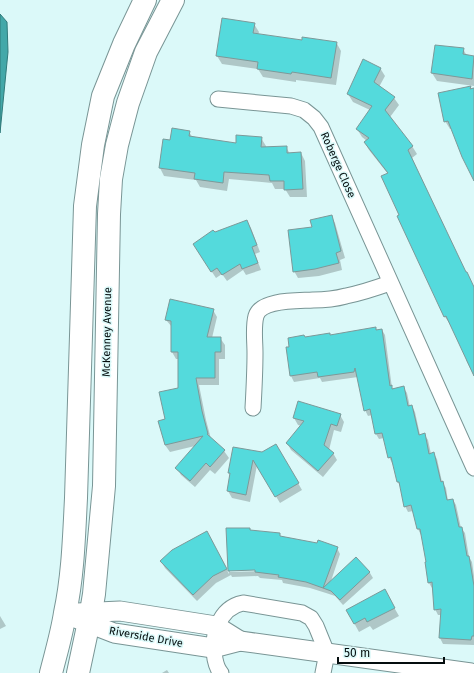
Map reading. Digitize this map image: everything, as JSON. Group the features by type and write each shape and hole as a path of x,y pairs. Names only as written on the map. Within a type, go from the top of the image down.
{"main road":[{"path":"51,673 69,591 74,536 77,491 85,206 93,145 104,96 124,44 145,0"},
{"name":"McKenney Avenue","path":"78,673 90,618 97,566 104,486 108,222 112,179 117,145 128,103 146,52 173,0"}],"street":[{"name":"Roberge Close","path":"218,99 291,106 304,110 314,118 321,127 474,468"},
{"path":"253,408 255,328 258,311 264,307 282,302 333,299 371,290 390,282"},
{"path":"221,673 219,672 216,663 213,648 216,626 227,610 235,605 243,603 302,613 311,618 316,626 327,653 323,673"},
{"name":"Riverside Drive","path":"65,614 90,618 120,611 216,626 240,641"},
{"name":"Riverside Drive","path":"90,618 114,633 213,648 240,641 471,673"}],"water":[{"path":"0,14 7,22 8,52 0,133"}],"building":[{"path":"222,18 255,23 253,33 302,40 302,37 337,42 331,78 292,72 291,74 257,69 258,62 216,56"},
{"path":"435,45 464,48 463,54 474,56 472,79 431,73"},
{"path":"363,59 381,68 374,82 395,97 385,110 413,146 408,150 474,287 474,376 446,316 444,317 397,216 399,215 381,176 388,173 364,142 369,138 356,129 372,106 347,94"},
{"path":"471,86 470,89 474,88 474,181 462,157 448,121 444,122 438,93"},
{"path":"172,128 190,131 189,136 236,143 236,135 262,137 261,147 287,146 287,153 301,152 303,189 284,190 284,181 270,181 269,175 224,172 223,183 194,179 195,173 159,168 163,139 170,140"},
{"path":"332,215 341,251 336,253 339,263 315,269 293,272 288,230 312,227 310,220"},
{"path":"247,220 257,245 252,247 258,263 242,269 240,264 222,275 217,268 211,272 193,244 213,230 215,232"},
{"path":"170,299 214,309 207,337 221,337 221,352 215,352 215,378 196,378 207,434 225,450 210,467 206,463 190,481 175,468 203,436 165,445 158,421 165,419 159,392 178,388 178,352 171,352 171,321 165,320"},
{"path":"376,327 376,330 382,329 390,386 392,385 392,389 404,386 408,406 412,405 419,435 425,433 429,454 434,452 447,500 453,499 459,527 462,527 474,586 474,636 472,636 471,640 439,638 441,609 434,610 432,582 428,583 420,529 417,529 411,505 404,507 399,482 397,482 391,457 388,458 382,433 375,434 370,409 364,411 355,368 354,372 318,377 317,372 290,376 286,347 289,347 288,338 330,333 330,335"},
{"path":"298,401 341,414 337,426 331,424 324,445 334,453 318,471 286,443 304,421 293,418"},
{"path":"276,444 299,483 275,497 253,460 246,495 227,491 230,473 228,473 233,447 262,452"},
{"path":"226,528 250,528 250,530 280,533 280,536 317,543 318,540 338,547 323,588 306,582 278,577 279,575 255,572 255,570 228,571"},
{"path":"207,531 227,569 213,576 193,595 160,561 172,550"},
{"path":"356,557 370,572 340,600 331,591 323,588"},
{"path":"385,589 395,608 367,622 365,618 354,624 346,610"}]}
